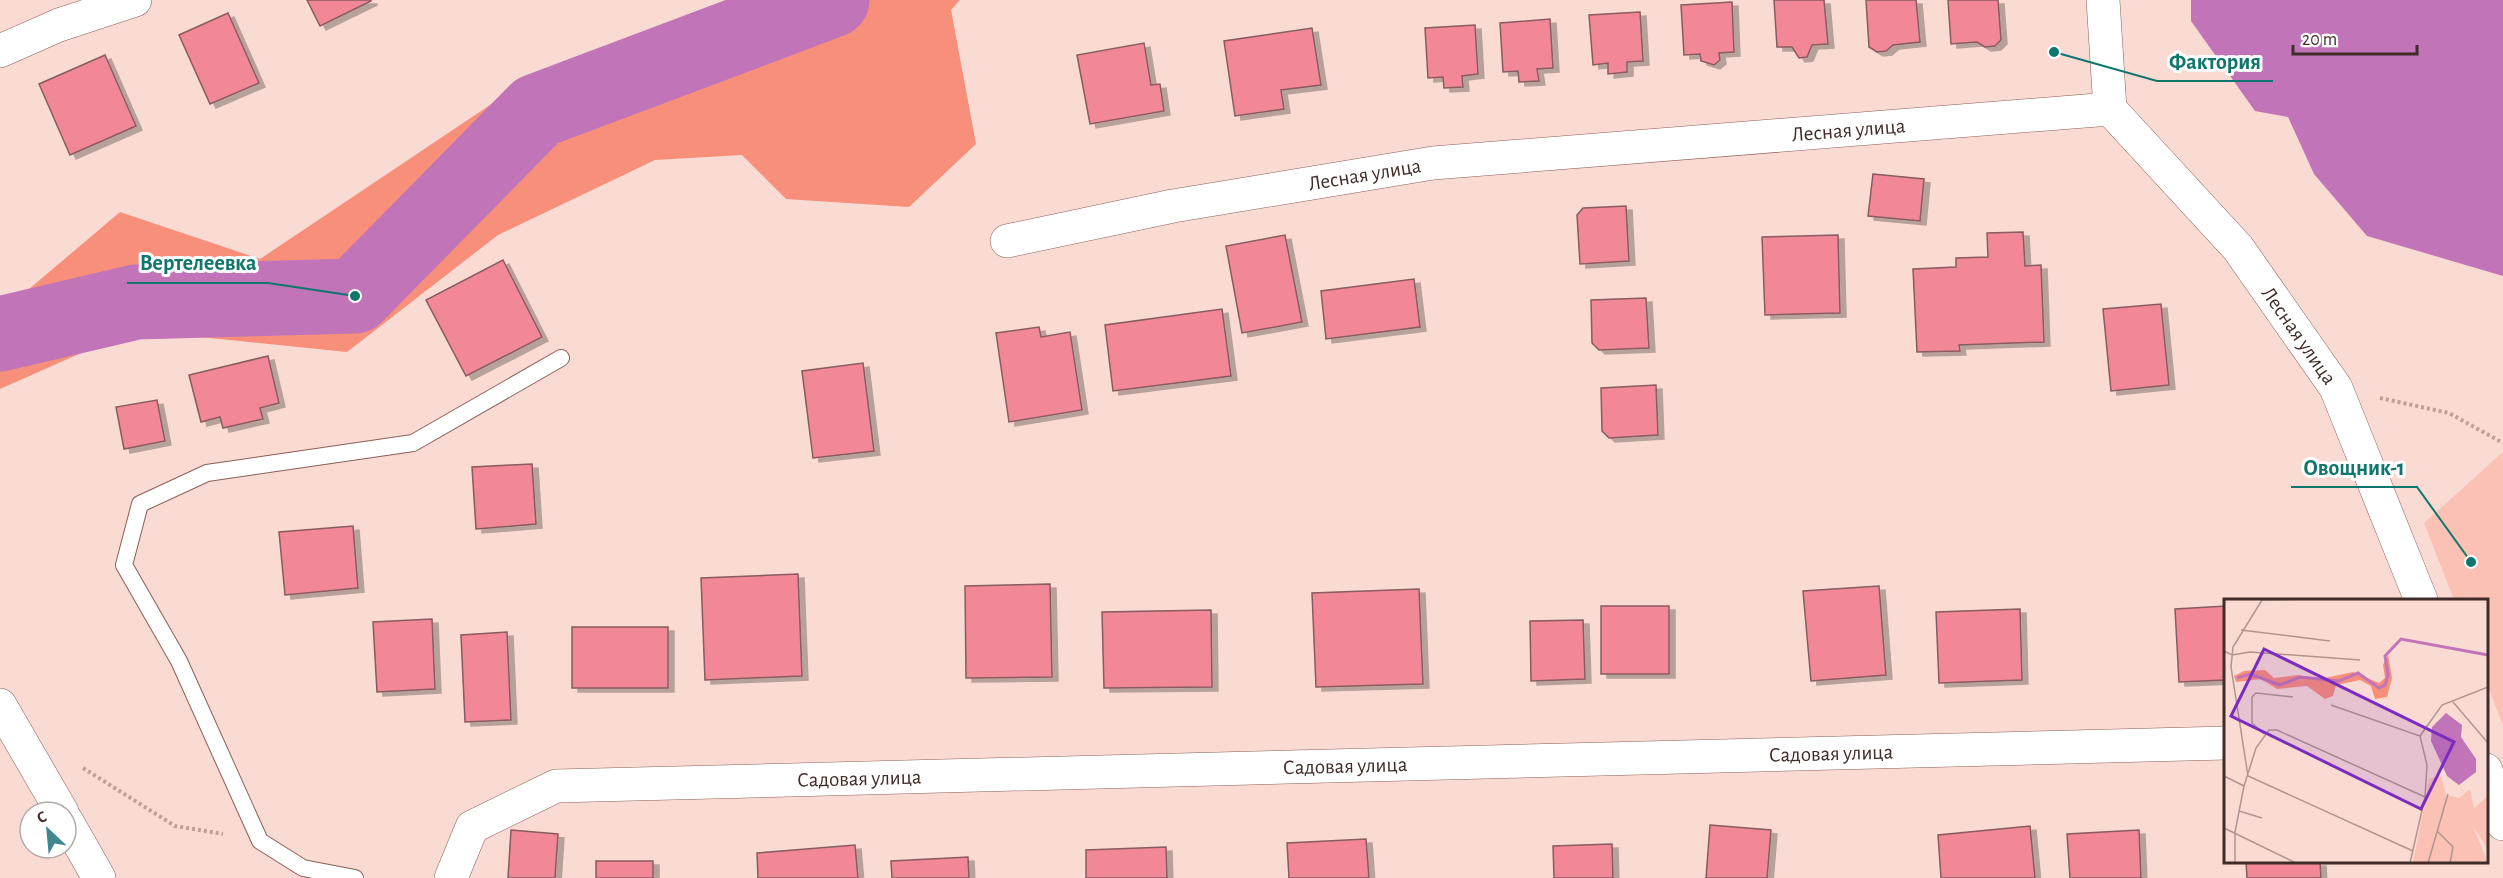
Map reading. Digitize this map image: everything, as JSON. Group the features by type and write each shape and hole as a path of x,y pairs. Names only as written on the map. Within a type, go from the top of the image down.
{"street":[{"path":"0,51 59,25 135,0"},
{"path":"2103,0 2110,109"},
{"name":"Лесная улица","path":"1007,241 1173,206 1433,163 2110,109 2238,248 2336,387 2421,599"},
{"path":"0,705 55,800"},
{"name":"Садовая улица","path":"451,878 472,828 556,786 2224,743"},
{"path":"2488,773 2503,824"},
{"path":"78,841 99,878"}],"lane":[{"path":"355,878 303,868 260,841 179,661 124,565 140,504 207,473 413,443 561,358"}],"path":[{"path":"2336,387 2449,413 2503,442"},
{"path":"81,767 175,826 260,841"}],"shaded area":[{"path":"780,0 960,0 951,10 976,144 909,207 786,199 742,155 655,160 498,235 347,352 133,330 0,389 0,303 22,295 120,212 260,259 502,97 751,28"},
{"path":"2191,0 2503,0 2503,276 2367,236 2314,174 2288,117 2255,111 2191,21"},
{"path":"2503,452 2503,726 2488,687 2488,599 2454,599 2424,523"}],"building":[{"path":"307,0 371,0 371,1 320,26"},
{"path":"1774,0 1824,0 1828,44 1812,45 1807,57 1799,58 1792,47 1777,47"},
{"path":"1866,0 1916,0 1920,42 1893,45 1886,51 1877,52 1869,47"},
{"path":"1948,0 1998,0 2001,40 1995,46 1985,47 1977,42 1951,44"},
{"path":"1732,2 1734,52 1719,53 1720,60 1714,65 1701,61 1700,54 1684,55 1681,5"},
{"path":"1640,12 1643,61 1627,62 1627,72 1608,74 1608,63 1593,65 1589,15"},
{"path":"228,13 259,83 210,104 179,35"},
{"path":"1550,19 1553,68 1537,69 1539,81 1519,82 1518,71 1503,72 1500,23"},
{"path":"1475,25 1478,74 1462,76 1463,87 1444,88 1443,77 1428,78 1425,28"},
{"path":"1312,28 1321,85 1281,90 1284,109 1235,116 1224,41"},
{"path":"1144,43 1151,85 1160,84 1164,111 1090,124 1077,55"},
{"path":"105,55 136,126 70,155 39,84"},
{"path":"1873,174 1924,179 1920,221 1868,216"},
{"path":"1626,206 1629,261 1580,264 1577,215 1583,208"},
{"path":"2023,232 2025,266 2041,265 2044,342 1959,345 1960,351 1917,352 1913,269 1956,267 1956,258 1988,257 1987,233"},
{"path":"1285,235 1302,322 1242,333 1226,246"},
{"path":"1838,235 1840,313 1765,315 1762,237"},
{"path":"503,260 542,337 466,376 426,300"},
{"path":"1414,279 1420,327 1326,339 1321,291"},
{"path":"1646,298 1649,348 1599,350 1592,343 1591,300"},
{"path":"2161,304 2169,385 2111,391 2103,309"},
{"path":"1222,309 1231,376 1113,391 1105,325"},
{"path":"1039,327 1041,337 1070,332 1082,410 1009,422 996,333"},
{"path":"268,356 279,403 260,408 263,419 223,428 220,417 201,422 189,375"},
{"path":"863,363 874,451 813,458 802,371"},
{"path":"1656,385 1658,435 1609,438 1602,431 1601,388"},
{"path":"157,400 165,441 124,449 116,407"},
{"path":"532,464 536,524 476,529 472,467"},
{"path":"353,526 358,588 285,595 279,532"},
{"path":"798,574 802,676 705,680 701,578"},
{"path":"1050,584 1052,677 966,678 965,586"},
{"path":"1879,586 1886,675 1811,681 1803,591"},
{"path":"1419,589 1423,684 1316,687 1312,593"},
{"path":"1601,606 1669,606 1669,674 1601,674"},
{"path":"2224,606 2224,680 2179,682 2175,609"},
{"path":"2020,609 2022,680 1939,683 1936,612"},
{"path":"1211,610 1212,687 1104,688 1102,612"},
{"path":"432,619 435,689 377,692 373,622"},
{"path":"1583,620 1585,679 1531,681 1530,621"},
{"path":"572,627 668,627 668,688 572,688"},
{"path":"507,632 511,720 465,722 461,635"},
{"path":"1710,825 1771,830 1767,878 1706,878"},
{"path":"2030,826 2035,878 1941,878 1938,835"},
{"path":"511,830 558,834 555,878 508,878"},
{"path":"2139,830 2141,878 2070,878 2067,834"},
{"path":"1366,839 1369,878 1289,878 1287,843"},
{"path":"1612,844 1613,878 1554,878 1553,846"},
{"path":"855,845 858,878 758,878 757,853"},
{"path":"1166,847 1167,878 1086,878 1086,850"},
{"path":"968,857 969,878 892,878 891,861"},
{"path":"596,861 653,861 653,878 596,878"},
{"path":"2246,863 2320,863 2321,878 2247,878"}],"waterway":[{"path":"0,334 136,302 355,296 537,111 832,0"}],"place":[{"name":"Фактория","path":"2054,52"},
{"name":"Вертелеевка","path":"355,296"},
{"name":"Овощник-1","path":"2471,562"}]}
